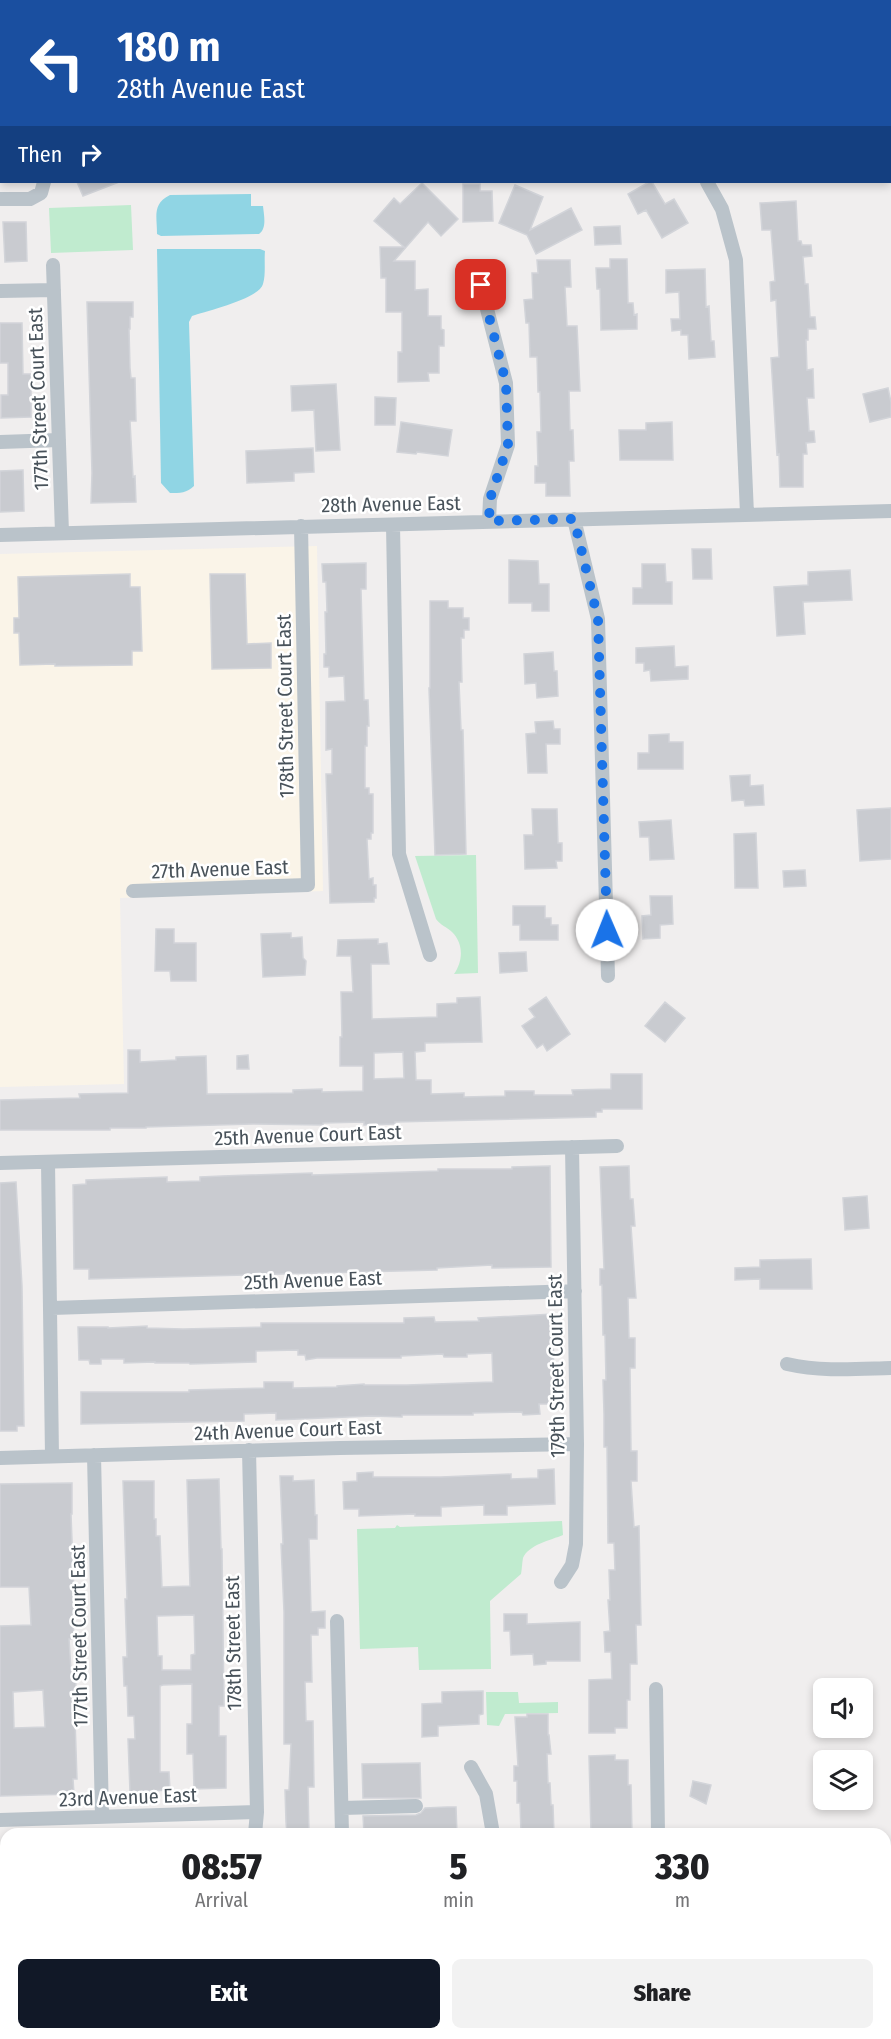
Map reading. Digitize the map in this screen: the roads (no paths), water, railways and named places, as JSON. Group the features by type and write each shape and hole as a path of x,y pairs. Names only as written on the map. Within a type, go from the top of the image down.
{"street":[{"path":"0,200 30,199 41,193 44,183"},
{"path":"708,183 722,209 736,260 747,514"},
{"name":"177th Street Court East","path":"53,265 62,533"},
{"path":"477,270 506,383 508,445 490,499 489,521"},
{"path":"0,291 54,290"},
{"path":"0,442 59,440"},
{"name":"28th Avenue East","path":"0,535 891,511"},
{"path":"574,519 598,619 608,976"},
{"path":"393,525 399,854 430,955"},
{"name":"178th Street Court East","path":"301,526 308,885"},
{"name":"27th Avenue East","path":"133,891 308,885"},
{"name":"25th Avenue Court East","path":"0,1163 617,1146"},
{"name":"179th Street Court East","path":"561,1582 572,1565 576,1544 578,1444 572,1147"},
{"path":"48,1162 52,1308 52,1456"},
{"name":"25th Avenue East","path":"52,1308 575,1291"},
{"path":"787,1364 832,1371 891,1368"},
{"name":"24th Avenue Court East","path":"0,1458 249,1450 578,1444"},
{"name":"178th Street East","path":"249,1450 255,1828"},
{"name":"177th Street Court East","path":"94,1455 102,1817"},
{"path":"337,1621 342,1828"},
{"path":"656,1689 658,1828"},
{"path":"471,1767 486,1794 492,1828"},
{"path":"342,1808 416,1806"},
{"name":"23rd Avenue East","path":"0,1820 256,1812"}],"water":[{"path":"251,194 251,206 263,206 264,225 259,234 161,236 157,234 158,207 160,202 170,195"},
{"path":"157,249 260,249 265,251 264,280 259,289 252,295 220,308 192,316 189,322 194,486 180,493 170,493 161,483"}]}
